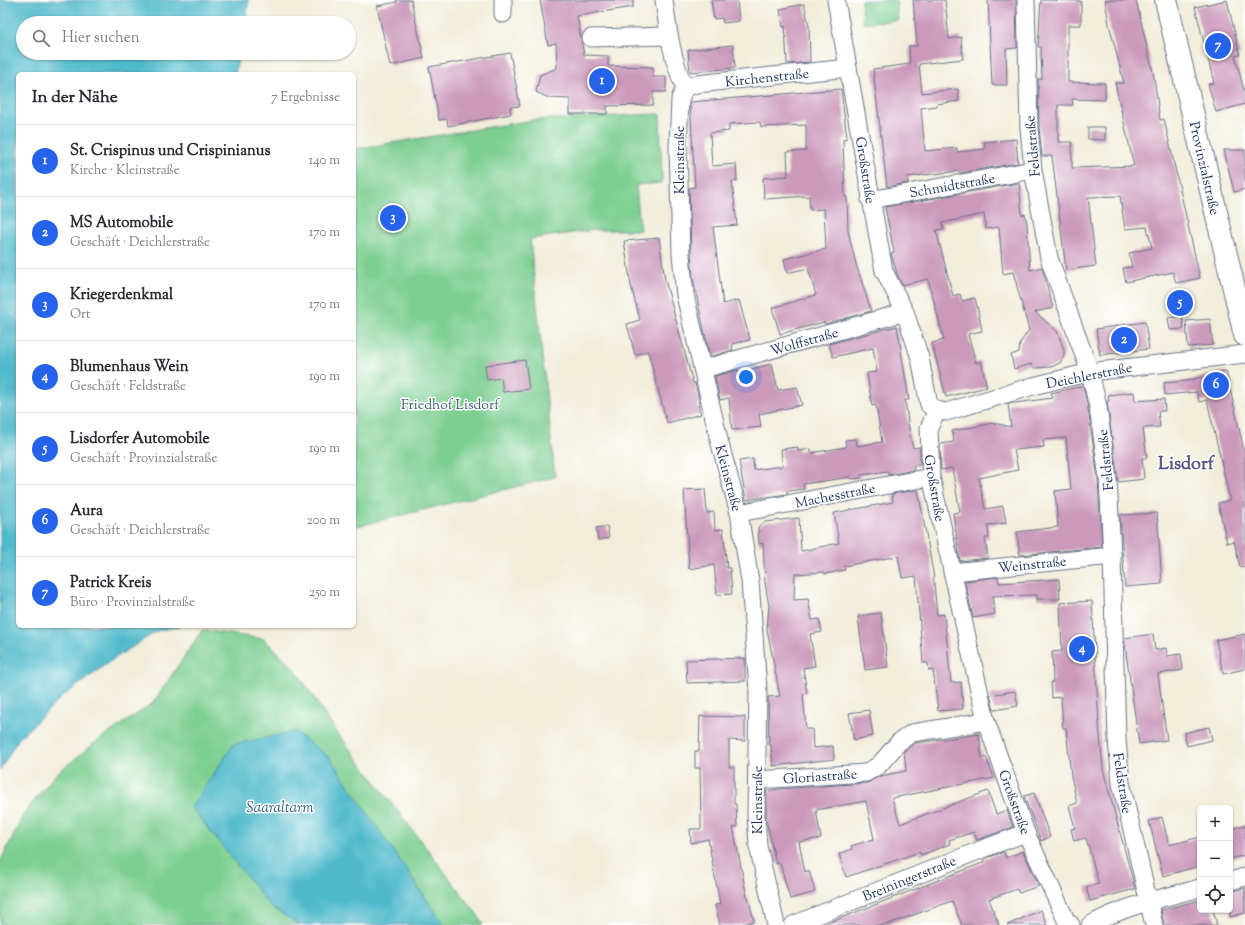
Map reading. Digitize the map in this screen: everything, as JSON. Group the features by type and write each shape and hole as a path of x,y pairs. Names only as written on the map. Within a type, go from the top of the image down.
{"main road":[{"name":"Provinzialstraße","path":"1166,0 1245,335"}],"street":[{"path":"664,0 668,36 678,72 685,88"},
{"name":"Großstraße","path":"836,0 870,200 884,271 905,312 920,358 929,405 937,410 929,428 931,477 986,721 1026,833 1066,920 1071,925"},
{"name":"Feldstraße","path":"1026,0 1029,128 1033,170 1049,258 1090,372 1103,435 1108,478 1112,556 1117,740 1121,783 1147,901 1154,925"},
{"path":"591,38 668,36"},
{"name":"Kirchenstraße","path":"685,88 697,84 848,68"},
{"name":"Kleinstraße","path":"685,88 680,99 678,148 680,254 685,294 720,444 739,513 750,581 758,690 756,815 758,846 776,925"},
{"name":"Schmidtstraße","path":"870,200 1033,170"},
{"name":"Wolffstraße","path":"702,369 905,312"},
{"name":"Deichlerstraße","path":"937,410 946,412 1033,386 1090,372 1245,354"},
{"name":"Machesstraße","path":"739,513 931,477"},
{"name":"Weinstraße","path":"952,572 1112,556"},
{"name":"Gloriastraße","path":"757,780 866,773 880,765 899,742 912,733 986,721"},
{"name":"Breiningerstraße","path":"793,925 1026,833"},
{"path":"1233,880 1245,877"},
{"path":"1090,925 1105,916 1147,901 1197,889"}],"green space":[{"path":"861,0 896,0 898,20 863,23"},
{"name":"Friedhof Lisdorf","path":"660,114 662,183 636,185 640,230 594,230 530,239 555,477 356,527 356,149 533,120"},
{"path":"202,630 264,639 295,669 333,727 477,914 483,925 444,925 397,855 271,907 300,925 0,925 0,862 25,812 56,774 96,742 153,703"}],"water":[{"path":"0,0 249,0 246,16 16,16 16,60 238,60 235,72 16,72 16,628 171,628 157,631 112,660 62,697 19,738 0,770"},
{"name":"Saaraltarm","path":"295,732 330,758 444,925 300,925 271,907 191,807 234,744"}],"building":[{"path":"396,0 411,0 424,58 390,66 377,6 397,2"},
{"path":"540,0 633,0 633,7 577,16 584,55 608,56 608,66 653,67 653,77 666,77 666,92 653,92 653,105 607,106 607,114 570,114 570,99 549,98 536,92 540,75 557,68 556,43 548,45"},
{"path":"711,0 737,0 739,21 723,23 722,18 714,19"},
{"path":"913,0 945,0 949,39 961,37 963,59 919,64 922,93 958,89 959,101 921,108 925,151 957,148 957,152 985,149 984,142 1016,139 1018,163 960,173 959,171 907,177 908,183 887,187 873,69 910,64 909,46 917,46"},
{"path":"988,0 1016,0 1017,48 1006,49 1007,85 992,85"},
{"path":"1041,0 1081,1 1081,25 1068,25 1068,82 1105,83 1105,100 1072,99 1073,105 1058,105 1058,142 1072,142 1072,168 1134,166 1115,83 1124,83 1109,24 1105,0 1136,0 1154,77 1160,120 1164,119 1200,278 1176,283 1173,272 1126,282 1123,268 1132,267 1129,253 1152,248 1147,227 1125,229 1120,196 1088,197 1096,266 1066,270 1052,156 1042,156 1039,127 1038,79 1042,79 1041,47 1038,47"},
{"path":"1227,0 1240,55 1235,56 1245,94 1245,104 1216,112 1208,84 1214,83 1195,7"},
{"path":"804,4 809,25 810,62 787,64 785,26 783,27 780,9"},
{"path":"733,45 735,68 690,72 688,50"},
{"path":"510,53 520,106 510,107 511,114 448,126 447,119 439,120 429,67"},
{"path":"841,89 847,138 843,139 848,231 856,264 871,311 825,324 824,322 780,334 772,308 816,295 808,268 787,273 784,259 826,249 824,209 810,210 809,196 764,199 763,178 788,176 787,152 806,151 806,125 761,127 760,122 729,124 729,131 710,133 712,166 736,164 737,181 732,181 737,225 713,227 723,304 739,300 750,340 732,344 733,350 710,357 693,279 689,188 695,187 690,102"},
{"path":"1088,127 1105,127 1105,140 1088,139"},
{"path":"1224,150 1245,150 1245,189 1234,192"},
{"path":"1019,183 1022,215 1025,214 1027,224 1030,270 1042,267 1053,308 1035,312 1057,331 1064,350 1064,356 1060,363 1051,367 1035,368 1031,364 1014,369 1011,355 1019,352 1020,343 1029,330 1013,272 1003,274 999,227 986,229 984,214 942,223 944,229 936,230 953,296 960,294 962,301 975,298 982,331 968,334 976,363 981,361 987,387 946,397 932,343 944,340 928,279 902,285 891,253 894,252 885,207"},
{"path":"659,238 665,280 693,383 695,383 700,404 698,405 701,414 667,423 648,351 635,355 627,324 640,320 631,286 624,241"},
{"path":"1182,316 1184,329 1170,330 1168,318"},
{"path":"1210,319 1213,345 1188,347 1186,321"},
{"path":"1145,322 1149,349 1100,355 1096,329"},
{"path":"897,326 909,400 905,400 910,436 913,448 920,447 920,465 913,466 914,470 888,475 888,471 861,475 861,478 851,479 851,477 803,484 804,489 787,491 787,494 746,500 739,461 753,459 754,470 783,466 781,449 798,447 798,451 811,449 811,453 846,447 845,440 856,439 857,446 882,442 876,405 872,406 867,373 877,372 873,348 833,357 829,344"},
{"path":"525,360 529,389 503,392 501,378 487,380 485,365"},
{"path":"772,364 778,390 797,387 802,405 759,414 761,427 732,430 729,398 720,400 715,376"},
{"path":"1226,371 1245,455 1245,567 1240,567 1234,541 1227,543 1218,503 1230,500 1207,400 1199,402 1197,392 1165,395 1164,383 1186,381"},
{"path":"1083,386 1088,409 1098,479 1102,547 1020,555 1017,532 1058,527 1055,491 1071,489 1066,438 1043,440 1044,447 1014,450 1018,470 979,478 985,509 1003,506 1006,523 988,525 989,538 985,538 988,558 960,561 953,513 960,512 952,468 941,470 940,444 954,442 952,431 994,423 1011,427 1008,404 1052,398 1051,393"},
{"path":"1134,392 1135,401 1164,399 1165,411 1158,411 1160,427 1143,428 1147,458 1142,458 1144,479 1118,482 1107,401 1109,401 1108,395"},
{"path":"705,489 707,513 714,512 715,530 723,529 727,568 730,568 732,594 717,595 714,565 689,569 684,490"},
{"path":"918,490 933,572 937,615 944,614 951,683 961,682 963,709 938,711 933,670 929,671 928,663 923,663 916,576 902,578 898,556 844,566 845,570 825,574 824,572 795,574 794,600 808,599 812,620 819,619 822,632 810,634 815,666 803,668 807,693 803,694 806,729 812,729 813,748 833,746 834,759 773,766 771,745 769,745 768,697 780,696 767,629 769,606 765,583 763,543 759,544 758,527 765,522 799,518 801,551 839,543 834,513 893,502 892,494"},
{"path":"1157,513 1162,584 1125,587 1120,515"},
{"path":"607,526 609,538 598,540 596,528"},
{"path":"998,577 999,583 1059,579 1060,599 1037,599 1037,595 992,596 995,614 973,618 965,581"},
{"path":"1092,601 1103,769 1135,889 1090,901 1086,887 1099,884 1086,838 1074,841 1071,829 1075,828 1069,806 1077,803 1071,776 1066,728 1063,728 1061,697 1052,698 1051,682 1053,682 1052,652 1062,651 1060,603"},
{"path":"881,613 888,667 865,670 858,616"},
{"path":"1153,634 1155,650 1166,648 1167,656 1181,654 1183,670 1158,674 1167,740 1139,744 1124,638"},
{"path":"1245,634 1245,669 1223,674 1216,640"},
{"path":"745,658 745,681 687,683 686,660"},
{"path":"1015,691 1018,706 994,710 990,695"},
{"path":"869,710 873,736 854,740 849,713"},
{"path":"700,716 745,717 745,741 729,740 729,767 734,767 734,804 736,804 737,827 733,827 747,897 754,921 739,925 720,925 715,905 720,904 708,839 691,843 690,829 701,829 700,768 695,768 695,751 699,751"},
{"path":"1209,727 1212,740 1187,746 1184,733"},
{"path":"979,734 982,758 986,757 994,778 892,798 900,824 988,791 996,814 1007,810 1013,827 977,840 974,832 949,840 950,844 921,855 920,852 846,877 839,854 852,849 851,846 874,839 866,801 816,810 821,838 799,842 805,872 809,870 815,892 790,899 780,863 776,864 766,819 766,791 867,783 880,776 906,771 904,751 916,743"},
{"path":"1034,793 1050,837 1041,841 1024,796"},
{"path":"1162,817 1169,845 1197,838 1197,867 1163,876 1149,821"},
{"path":"1245,825 1245,855 1233,858 1233,841 1233,828"},
{"path":"1023,851 1039,886 1019,893 1017,889 989,899 999,925 962,925 952,901 886,925 823,925 985,862 984,859 989,857 1004,852 1006,858"},
{"path":"1245,888 1245,913 1230,917 1230,913 1233,913 1233,891"},
{"path":"1197,901 1197,913 1214,913 1217,925 1164,925 1161,910"},
{"path":"1041,910 1047,925 1007,925"}],"place":[{"name":"Patrick Kreis","path":"1218,46"},
{"name":"St. Crispinus und Crispinianus","path":"602,81"},
{"name":"Kriegerdenkmal","path":"393,218"},
{"name":"Lisdorfer Automobile","path":"1180,303"},
{"name":"MS Automobile","path":"1124,340"},
{"name":"Aura","path":"1216,385"},
{"name":"Blumenhaus Wein","path":"1082,649"}],"district":[{"name":"Lisdorf","path":"1186,463"}]}
